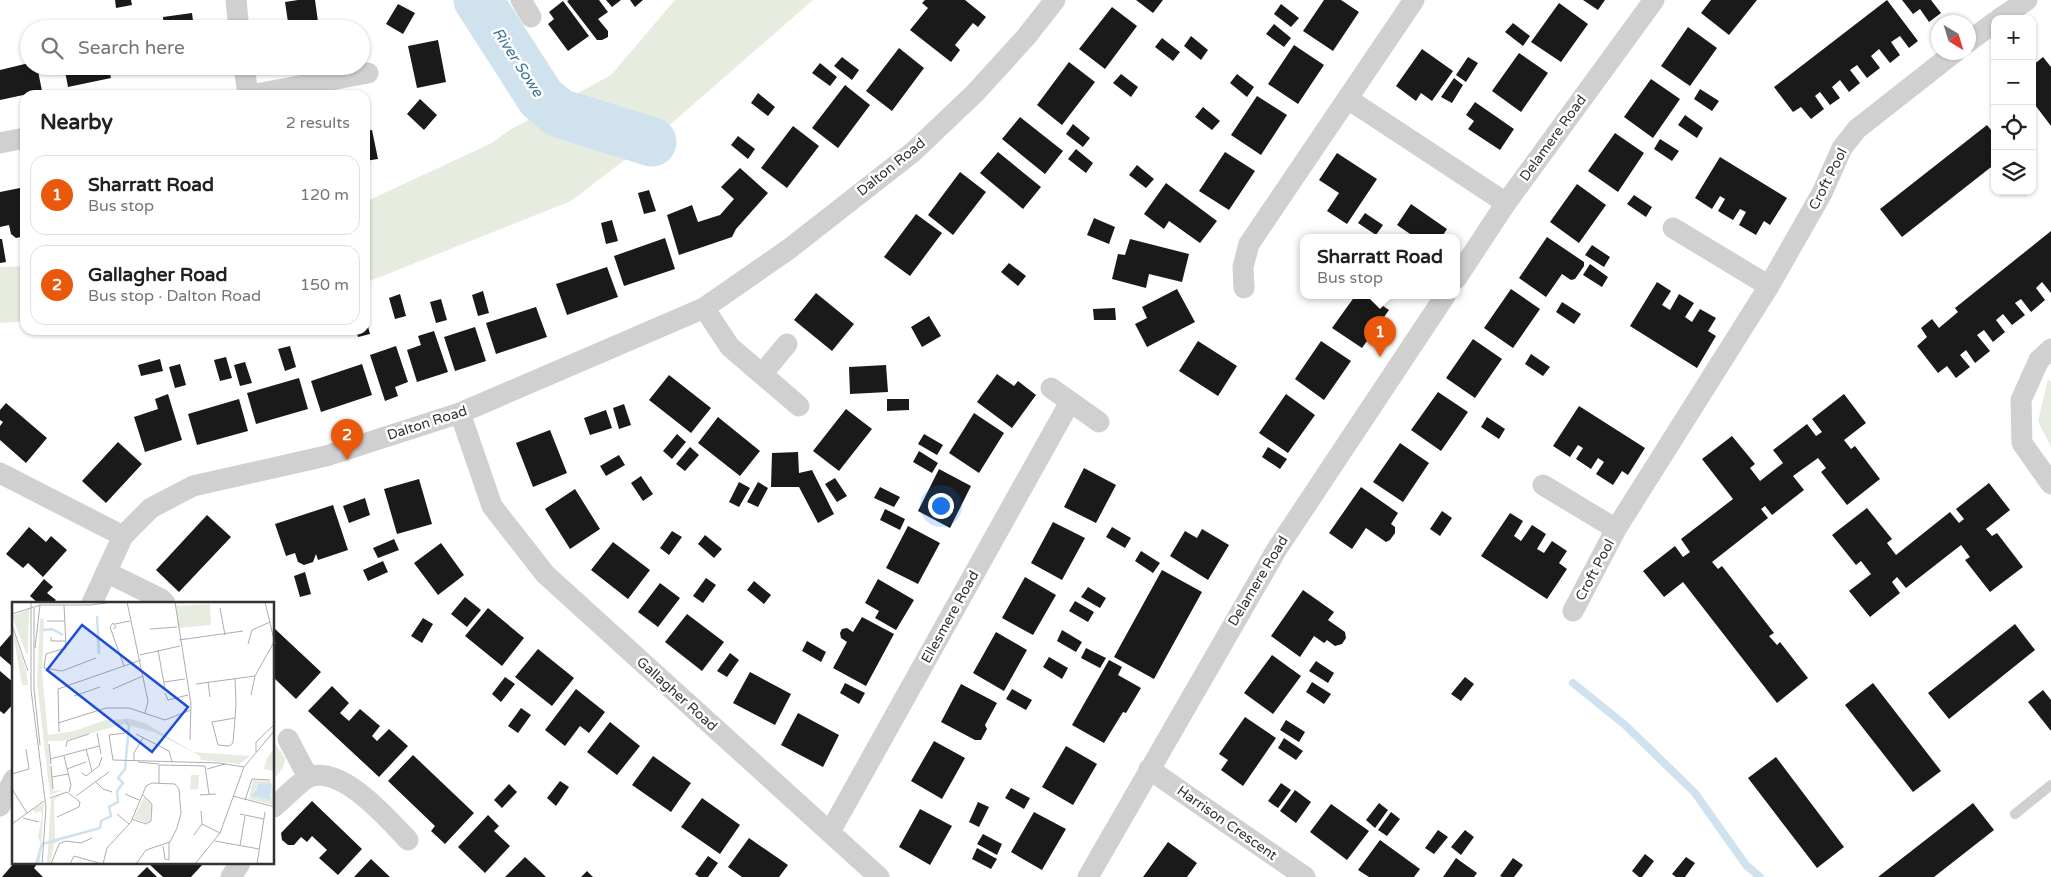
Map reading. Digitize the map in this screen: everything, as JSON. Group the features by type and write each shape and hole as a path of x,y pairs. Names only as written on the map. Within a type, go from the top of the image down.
{"street":[{"path":"236,0 238,20"},
{"name":"Dalton Road","path":"92,602 123,536 151,508 193,486 326,456 460,414 704,308 789,249 912,152 975,93 1026,37 1055,0"},
{"path":"1244,288 1244,267 1249,244 1414,0"},
{"name":"Delamere Road","path":"1460,273 1506,203 1654,0"},
{"path":"2005,15 2027,0"},
{"path":"1976,36 1991,25"},
{"name":"Croft Pool","path":"1573,610 1616,529 1769,286 1822,192 1842,148 1858,129 1945,60"},
{"path":"246,75 248,90"},
{"path":"276,90 357,75"},
{"path":"1348,99 1506,203"},
{"path":"0,143 20,139"},
{"path":"1673,228 1769,286"},
{"name":"Delamere Road","path":"1088,877 1276,549 1443,299"},
{"path":"704,308 730,347 799,406"},
{"path":"762,374 787,344"},
{"path":"2051,349 2039,360 2021,400 2022,443 2051,484"},
{"path":"1051,388 1100,422"},
{"name":"Ellesmere Road","path":"830,832 1070,402"},
{"name":"Gallagher Road","path":"460,414 492,506 544,574 879,877"},
{"path":"0,473 123,536"},
{"name":"Croft Pool","path":"1543,485 1616,529"},
{"path":"106,572 164,602"},
{"path":"288,739 308,777"},
{"name":"Harrison Crescent","path":"1149,769 1305,877"},
{"path":"275,806 308,777 330,776 365,795 408,840"},
{"path":"0,806 12,784"},
{"path":"231,877 239,864"}],"lane":[{"path":"2015,814 2051,785"}],"shaded area":[{"path":"675,0 813,0 665,129 571,201 370,281 370,200 492,143 508,131 611,75"},
{"path":"20,266 20,321 0,323 0,267"},
{"path":"2048,379 2051,382 2051,447 2038,421"},
{"path":"275,743 285,758 283,768 275,778"}],"building":[{"path":"115,0 131,0 132,5 116,8"},
{"path":"315,0 318,20 288,20 285,2"},
{"path":"599,0 608,12 598,19 608,31 608,37 597,40 567,1"},
{"path":"606,0 621,0 612,7"},
{"path":"630,0 643,0 635,7"},
{"path":"925,0 965,0 986,17 978,27 973,23 955,45 960,50 951,62 910,30 928,8 922,3"},
{"path":"1136,0 1163,0 1153,13"},
{"path":"1324,0 1341,0 1359,12 1333,51 1303,31"},
{"path":"1583,0 1605,0 1598,10"},
{"path":"1711,0 1757,0 1729,35 1701,13"},
{"path":"1887,0 1918,41 1909,48 1900,36 1891,42 1900,55 1890,63 1879,49 1871,56 1880,68 1867,78 1857,65 1850,70 1860,83 1849,92 1840,80 1832,87 1840,98 1830,105 1820,92 1815,96 1824,109 1811,119 1801,107 1793,112 1774,87"},
{"path":"1902,0 1931,0 1941,13 1931,15 1931,20 1929,22 1920,9 1913,14"},
{"path":"563,1 589,36 568,51 548,24 554,19 549,12"},
{"path":"1559,3 1588,24 1561,62 1531,42"},
{"path":"398,4 415,13 403,34 386,24"},
{"path":"1281,4 1299,18 1291,27 1274,14"},
{"path":"1112,7 1137,26 1105,69 1079,49"},
{"path":"192,13 193,20 163,20 163,17"},
{"path":"1513,23 1530,36 1523,46 1505,32"},
{"path":"1274,24 1291,38 1284,47 1266,34"},
{"path":"1688,27 1717,48 1690,86 1661,66"},
{"path":"1191,36 1208,50 1201,60 1184,46"},
{"path":"1162,38 1180,52 1173,61 1155,47"},
{"path":"438,40 446,82 417,88 408,46"},
{"path":"1294,45 1324,65 1298,104 1268,84"},
{"path":"899,48 924,68 892,111 866,91"},
{"path":"1422,49 1453,71 1432,101 1421,93 1416,101 1396,86"},
{"path":"1519,53 1548,73 1521,112 1492,91"},
{"path":"842,57 859,70 852,80 834,66"},
{"path":"1468,57 1478,63 1466,82 1456,75"},
{"path":"2043,57 2051,67 2051,126 2036,106 2036,63"},
{"path":"1069,62 1095,82 1062,125 1037,105"},
{"path":"820,63 837,77 830,86 812,73"},
{"path":"20,65 20,75 39,75 42,90 20,90 20,96 0,100 0,70"},
{"path":"1121,74 1138,87 1131,97 1113,83"},
{"path":"1237,74 1254,87 1247,97 1230,83"},
{"path":"66,75 110,75 111,78 68,87"},
{"path":"1454,78 1463,85 1452,103 1441,97"},
{"path":"1651,79 1680,99 1653,138 1624,117"},
{"path":"845,85 870,105 838,148 812,128"},
{"path":"1700,89 1719,101 1712,111 1694,99"},
{"path":"758,93 775,107 768,116 751,103"},
{"path":"1257,96 1287,115 1261,155 1231,135"},
{"path":"420,99 437,115 424,130 407,114"},
{"path":"1475,102 1514,129 1500,150 1468,129 1474,121 1466,115"},
{"path":"1203,107 1220,121 1212,130 1195,117"},
{"path":"1685,115 1703,128 1697,138 1678,125"},
{"path":"1020,117 1063,151 1045,174 1002,139"},
{"path":"1073,124 1090,138 1083,147 1066,134"},
{"path":"1987,125 1991,130 1991,167 1902,237 1880,209"},
{"path":"793,126 819,146 787,188 761,168"},
{"path":"370,130 372,130 378,159 370,160"},
{"path":"1615,133 1644,153 1618,192 1588,171"},
{"path":"738,136 755,149 748,159 731,145"},
{"path":"1660,139 1679,151 1672,161 1654,149"},
{"path":"1076,149 1093,163 1086,173 1068,159"},
{"path":"998,152 1041,187 1023,209 980,173"},
{"path":"1225,152 1255,171 1229,210 1199,191"},
{"path":"1337,153 1377,179 1347,224 1327,211 1339,193 1319,180"},
{"path":"1720,157 1787,198 1770,225 1764,221 1756,235 1739,225 1746,212 1740,209 1733,220 1718,211 1725,199 1720,196 1712,209 1695,198"},
{"path":"1137,165 1154,179 1146,188 1129,175"},
{"path":"740,168 768,193 736,229 732,237 679,255 667,215 692,205 698,222 720,215 734,199 721,187"},
{"path":"960,172 986,192 953,235 928,215"},
{"path":"1166,183 1217,221 1200,243 1169,221 1164,229 1144,214"},
{"path":"1577,184 1606,205 1579,243 1550,222"},
{"path":"20,188 20,237 16,238 11,234 9,225 0,227 0,192"},
{"path":"649,190 656,211 644,214 638,193"},
{"path":"1634,195 1652,207 1646,217 1627,204"},
{"path":"1411,204 1447,229 1444,234 1410,234 1397,225"},
{"path":"1365,213 1383,225 1377,234 1374,234 1358,223"},
{"path":"916,214 942,233 910,276 884,257"},
{"path":"1094,218 1115,227 1109,244 1087,235"},
{"path":"612,220 618,241 606,244 601,223"},
{"path":"2051,231 2051,293 2042,282 2036,288 2045,300 2031,312 2021,299 2015,303 2025,315 2012,325 2003,314 1996,320 2005,332 1993,342 1984,330 1977,335 1990,351 1975,363 1966,350 1960,355 1970,367 1956,378 1947,366 1938,373 1917,346 1927,337 1921,328 1932,319 1939,328 1958,312 1955,308"},
{"path":"1547,237 1584,262 1584,266 1575,279 1571,280 1562,274 1546,297 1519,278"},
{"path":"665,238 675,269 624,286 614,256"},
{"path":"0,239 2,239 6,262 0,263"},
{"path":"1130,239 1189,254 1182,282 1149,274 1146,288 1112,279 1118,254 1125,255"},
{"path":"1592,245 1610,257 1604,267 1585,255"},
{"path":"1009,263 1026,276 1018,286 1001,272"},
{"path":"1590,264 1608,277 1602,287 1583,275"},
{"path":"607,267 618,297 567,315 556,284"},
{"path":"1657,282 1671,291 1662,305 1670,310 1679,294 1694,303 1685,317 1692,322 1700,309 1716,318 1708,331 1716,336 1697,368 1630,326"},
{"path":"1177,289 1195,322 1147,347 1135,324 1147,318 1142,307"},
{"path":"1511,289 1540,309 1513,348 1484,328"},
{"path":"483,291 489,313 478,316 472,295"},
{"path":"816,293 854,324 832,351 794,320"},
{"path":"400,294 406,316 395,319 389,298"},
{"path":"441,299 447,320 436,323 430,302"},
{"path":"1353,299 1372,299 1389,310 1362,348 1332,328"},
{"path":"1562,302 1581,314 1574,324 1556,312"},
{"path":"536,307 547,337 496,354 486,323"},
{"path":"1115,308 1116,320 1094,320 1093,309"},
{"path":"929,316 941,336 922,347 911,327"},
{"path":"475,327 486,361 455,371 444,337"},
{"path":"434,331 448,372 417,382 407,350 421,345 418,336"},
{"path":"1473,339 1502,359 1475,398 1446,378"},
{"path":"1198,341 1237,366 1218,396 1179,371"},
{"path":"1321,341 1351,361 1324,400 1295,379"},
{"path":"290,346 296,367 285,371 278,349"},
{"path":"396,346 408,382 395,387 398,396 385,401 370,355"},
{"path":"1531,354 1550,367 1543,376 1525,364"},
{"path":"226,357 232,378 220,381 214,360"},
{"path":"160,359 163,371 141,376 138,365"},
{"path":"245,362 252,383 240,386 234,365"},
{"path":"180,364 186,385 175,388 169,367"},
{"path":"362,364 372,395 321,412 311,381"},
{"path":"886,365 888,392 850,394 849,367"},
{"path":"997,374 1014,386 1018,381 1036,395 1012,428 977,402"},
{"path":"669,375 711,408 691,433 649,400"},
{"path":"299,378 308,409 256,424 247,393"},
{"path":"1438,392 1468,412 1441,451 1411,430"},
{"path":"168,394 182,440 145,452 134,417 158,409 155,399"},
{"path":"1286,394 1315,415 1288,453 1259,433"},
{"path":"1844,394 1866,423 1844,440 1851,449 1855,446 1880,479 1847,505 1821,472 1826,468 1818,458 1793,476 1804,490 1772,515 1765,506 1761,509 1768,518 1712,562 1718,569 1722,566 1774,633 1769,636 1777,645 1780,642 1808,678 1777,703 1683,582 1664,597 1643,571 1675,546 1683,557 1690,552 1681,539 1733,499 1702,459 1732,436 1755,464 1750,468 1760,481 1783,463 1773,450 1807,424 1816,436 1822,432 1812,419"},
{"path":"239,399 248,431 197,445 188,414"},
{"path":"887,399 909,399 909,410 887,411"},
{"path":"6,403 47,438 26,463 0,440 0,426 3,422 0,420 0,410"},
{"path":"624,404 631,425 619,429 613,408"},
{"path":"1579,406 1645,448 1628,475 1622,471 1613,485 1596,474 1604,462 1598,458 1591,469 1576,459 1583,448 1578,445 1570,457 1553,446"},
{"path":"846,409 872,429 839,471 813,451"},
{"path":"606,410 612,428 590,435 584,418"},
{"path":"974,413 1004,433 979,473 949,453"},
{"path":"718,417 760,451 740,476 698,443"},
{"path":"1487,417 1505,429 1499,439 1481,427"},
{"path":"550,430 567,473 533,487 516,443"},
{"path":"677,434 686,442 672,459 663,451"},
{"path":"924,434 943,445 937,455 918,444"},
{"path":"118,442 142,464 106,503 82,481"},
{"path":"1400,443 1429,463 1403,502 1373,482"},
{"path":"690,447 699,455 685,471 676,464"},
{"path":"1268,447 1287,459 1280,469 1262,457"},
{"path":"919,451 938,463 932,473 913,462"},
{"path":"798,452 799,473 812,470 834,514 818,523 799,487 771,487 772,453"},
{"path":"619,455 625,465 606,476 600,466"},
{"path":"1084,468 1116,485 1096,523 1064,507"},
{"path":"939,469 971,486 950,528 918,511"},
{"path":"641,476 653,494 643,501 631,483"},
{"path":"835,478 847,496 837,502 825,484"},
{"path":"419,479 432,524 397,534 384,489"},
{"path":"739,482 750,488 739,507 729,502"},
{"path":"758,482 768,488 758,507 747,502"},
{"path":"1989,483 2010,510 1986,529 1992,536 1997,533 2023,567 1990,592 1965,560 1970,557 1961,545 1906,588 1897,577 1892,582 1900,593 1870,617 1849,591 1871,574 1861,561 1856,565 1832,535 1867,508 1892,539 1887,543 1896,555 1950,512 1959,523 1964,519 1956,509"},
{"path":"880,487 900,497 894,507 874,498"},
{"path":"1361,487 1398,513 1391,524 1395,527 1395,533 1390,540 1386,542 1366,528 1352,549 1329,533"},
{"path":"575,489 600,529 570,549 545,509"},
{"path":"365,498 370,515 349,523 343,506"},
{"path":"333,505 348,550 318,560 316,554 313,562 304,565 298,562 295,553 286,556 275,524"},
{"path":"885,509 905,519 900,530 880,520"},
{"path":"1442,511 1452,518 1440,536 1430,529"},
{"path":"1510,513 1523,521 1514,536 1521,541 1532,525 1546,534 1537,549 1544,553 1552,541 1567,551 1559,563 1567,569 1547,599 1481,556"},
{"path":"207,515 231,537 179,592 156,570"},
{"path":"1053,522 1085,538 1062,580 1031,563"},
{"path":"908,526 940,543 918,584 886,568"},
{"path":"29,527 46,542 51,536 67,550 43,577 28,563 23,568 6,554"},
{"path":"1112,527 1131,538 1125,548 1106,537"},
{"path":"1202,529 1229,545 1208,580 1170,556 1185,531 1197,538"},
{"path":"672,531 682,537 669,555 660,548"},
{"path":"705,535 722,549 714,558 698,544"},
{"path":"394,539 399,550 378,558 373,548"},
{"path":"613,542 650,570 628,599 591,570"},
{"path":"441,543 464,575 438,595 414,563"},
{"path":"1141,551 1160,563 1153,573 1135,561"},
{"path":"383,561 388,572 368,581 363,570"},
{"path":"1162,570 1202,592 1154,679 1114,657"},
{"path":"305,572 311,594 300,597 294,576"},
{"path":"1025,577 1056,595 1033,635 1002,618"},
{"path":"706,578 716,585 703,603 693,596"},
{"path":"44,579 53,587 47,593 56,600 54,602 37,602 30,596"},
{"path":"878,579 914,600 896,630 875,618 879,611 865,603"},
{"path":"754,581 771,595 764,604 747,590"},
{"path":"660,583 680,598 658,627 638,612"},
{"path":"1088,587 1106,598 1100,608 1081,597"},
{"path":"1303,590 1334,612 1328,620 1345,632 1346,638 1342,644 1335,646 1327,640 1324,643 1314,636 1300,657 1271,636"},
{"path":"465,597 481,610 467,627 451,614"},
{"path":"1075,601 1094,612 1088,622 1069,611"},
{"path":"488,608 524,638 502,666 465,636"},
{"path":"687,614 724,642 702,671 665,642"},
{"path":"862,617 894,634 866,686 833,668 847,642 841,638 840,633 842,629 847,628 853,632"},
{"path":"423,618 433,624 422,643 411,636"},
{"path":"2015,624 2035,650 1949,719 1928,693"},
{"path":"275,629 321,672 296,699 275,679"},
{"path":"1062,630 1082,642 1076,652 1057,641"},
{"path":"996,632 1027,650 1004,691 973,673"},
{"path":"12,633 12,666 0,656 0,647"},
{"path":"807,641 826,652 821,662 802,651"},
{"path":"1086,648 1106,658 1100,668 1081,658"},
{"path":"538,649 574,678 552,706 515,677"},
{"path":"730,653 739,660 727,677 717,671"},
{"path":"1272,655 1301,676 1273,714 1244,693"},
{"path":"1049,657 1068,668 1062,679 1043,667"},
{"path":"1109,660 1122,667 1118,675 1141,688 1126,713 1123,712 1104,743 1072,725"},
{"path":"1316,661 1334,673 1328,683 1309,671"},
{"path":"0,671 12,681 12,705 4,714 0,711"},
{"path":"750,672 791,694 775,725 733,703"},
{"path":"505,677 515,684 501,702 492,694"},
{"path":"1465,677 1474,684 1461,701 1451,694"},
{"path":"1312,682 1331,694 1324,704 1306,692"},
{"path":"845,683 865,693 859,704 840,693"},
{"path":"1873,683 1941,771 1913,792 1845,705"},
{"path":"961,684 997,703 985,725 987,729 981,740 975,740 941,722"},
{"path":"332,686 349,703 340,713 349,721 360,709 380,726 372,736 377,741 389,729 408,746 379,777 308,711"},
{"path":"576,689 605,712 589,733 580,726 565,746 545,730"},
{"path":"1012,689 1032,700 1026,710 1006,699"},
{"path":"2043,690 2051,700 2051,731 2028,702"},
{"path":"521,708 531,715 518,733 508,726"},
{"path":"798,713 839,735 823,767 781,745"},
{"path":"1245,717 1276,738 1243,786 1221,770 1228,760 1219,754"},
{"path":"1286,720 1305,732 1299,742 1280,730"},
{"path":"610,722 640,746 617,775 587,752"},
{"path":"1284,738 1303,751 1296,760 1278,748"},
{"path":"934,741 965,758 942,799 911,781"},
{"path":"1066,746 1097,764 1073,805 1042,787"},
{"path":"413,755 474,813 445,844 431,831 435,826 388,781"},
{"path":"653,756 691,783 671,812 632,785"},
{"path":"1776,757 1844,847 1817,868 1748,778"},
{"path":"560,781 569,787 556,806 547,798"},
{"path":"1281,783 1291,790 1278,808 1268,801"},
{"path":"509,784 517,792 502,808 494,800"},
{"path":"1011,788 1030,798 1024,809 1005,798"},
{"path":"1295,790 1311,802 1296,823 1280,811"},
{"path":"702,798 740,825 720,854 681,827"},
{"path":"312,801 362,849 338,875 319,858 327,850 312,836 307,842 301,837 294,845 288,845 282,840 281,833"},
{"path":"978,802 989,807 979,827 969,822"},
{"path":"1379,803 1388,810 1375,828 1366,820"},
{"path":"1973,803 1994,830 1934,877 1878,877"},
{"path":"1331,804 1369,831 1347,860 1310,832"},
{"path":"920,809 952,826 930,865 899,847"},
{"path":"1034,812 1066,829 1042,870 1011,852"},
{"path":"1391,812 1400,819 1387,836 1378,830"},
{"path":"488,815 499,826 494,831 510,846 485,873 458,847"},
{"path":"1438,830 1448,837 1434,854 1425,848"},
{"path":"1465,830 1474,837 1461,855 1451,847"},
{"path":"983,834 1002,844 997,855 977,844"},
{"path":"749,838 788,865 779,877 742,877 728,867"},
{"path":"1380,840 1420,869 1414,877 1369,877 1358,870"},
{"path":"1168,842 1197,863 1187,877 1143,877"},
{"path":"977,848 997,859 991,869 972,859"},
{"path":"1645,854 1654,861 1642,877 1639,877 1632,871"},
{"path":"708,856 718,863 708,877 699,877 695,874"},
{"path":"525,857 541,872 546,877 505,877"},
{"path":"1686,857 1695,863 1685,877 1676,877 1672,874"},
{"path":"1456,858 1477,873 1474,877 1443,877"},
{"path":"1513,858 1523,865 1514,877 1500,876"},
{"path":"371,859 390,877 354,877"},
{"path":"13,864 37,864 34,868 43,877 2,877"},
{"path":"149,864 203,864 191,877 163,877"},
{"path":"147,867 157,877 137,877"},
{"path":"587,871 593,877 581,877"}],"waterway":[{"name":"River Sowe","path":"478,0 541,98 559,113 652,142"},
{"path":"1573,683 1625,725 1695,793 1746,865 1760,877"}],"place":[{"name":"Sharratt Road","path":"1380,357"},
{"name":"Gallagher Road","path":"347,460"}]}
